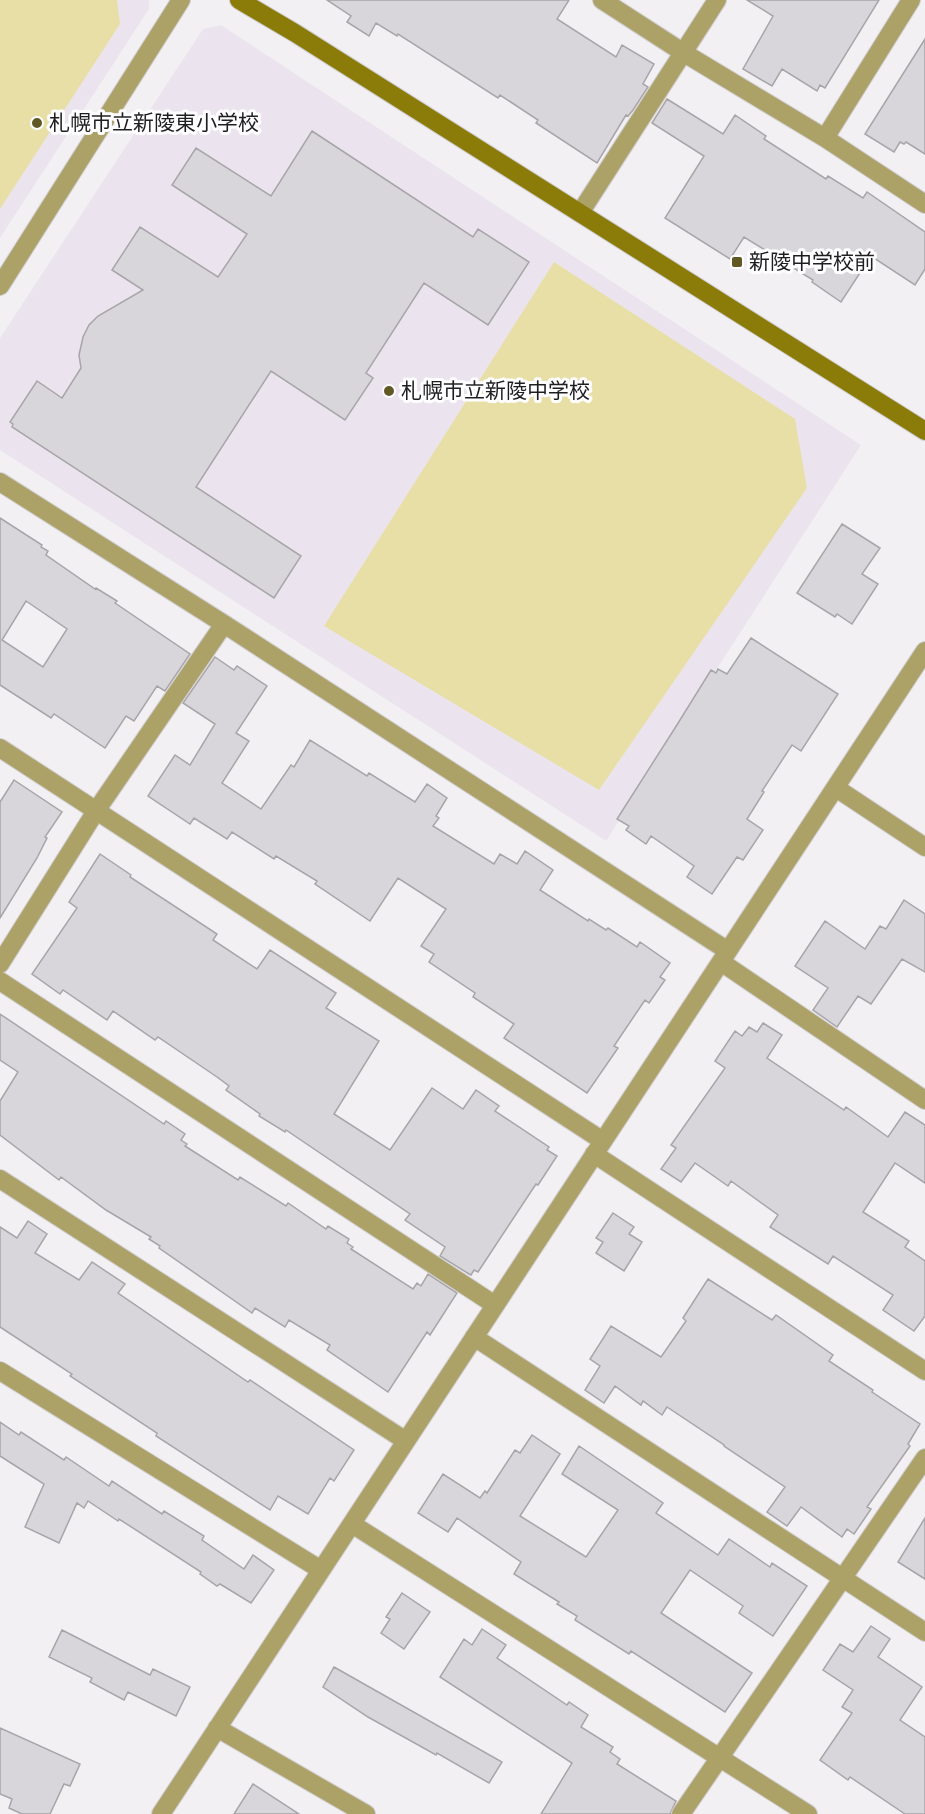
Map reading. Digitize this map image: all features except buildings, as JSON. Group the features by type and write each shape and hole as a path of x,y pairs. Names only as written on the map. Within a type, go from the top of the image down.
{"street":[{"path":"0,286 181,0"},
{"path":"239,0 925,431"},
{"path":"602,0 684,53 825,138 925,204"},
{"path":"580,213 717,0"},
{"path":"825,138 911,0"},
{"path":"0,482 224,624 725,956 925,1100"},
{"path":"0,964 96,811 224,624"},
{"path":"161,1814 925,651"},
{"path":"0,748 599,1148 925,1371"},
{"path":"836,788 925,847"},
{"path":"0,981 495,1305"},
{"path":"0,1179 406,1441"},
{"path":"474,1337 925,1632"},
{"path":"0,1371 321,1570"},
{"path":"681,1814 925,1458"},
{"path":"352,1524 808,1814"},
{"path":"217,1728 366,1814"}],"shaded area":[{"name":"札幌市立新陵東小学校","path":"0,0 149,0 149,9 0,238"},
{"name":"札幌市立新陵東小学校","path":"0,0 117,0 120,24 0,209"},
{"name":"札幌市立新陵中学校","path":"221,25 861,445 606,841 0,450 0,338 203,29"},
{"path":"554,262 795,419 807,488 599,790 324,626"}],"place":[{"name":"札幌市立新陵東小学校","path":"37,123"},
{"name":"新陵中学校前","path":"737,262"},
{"name":"札幌市立新陵中学校","path":"389,391"}]}
